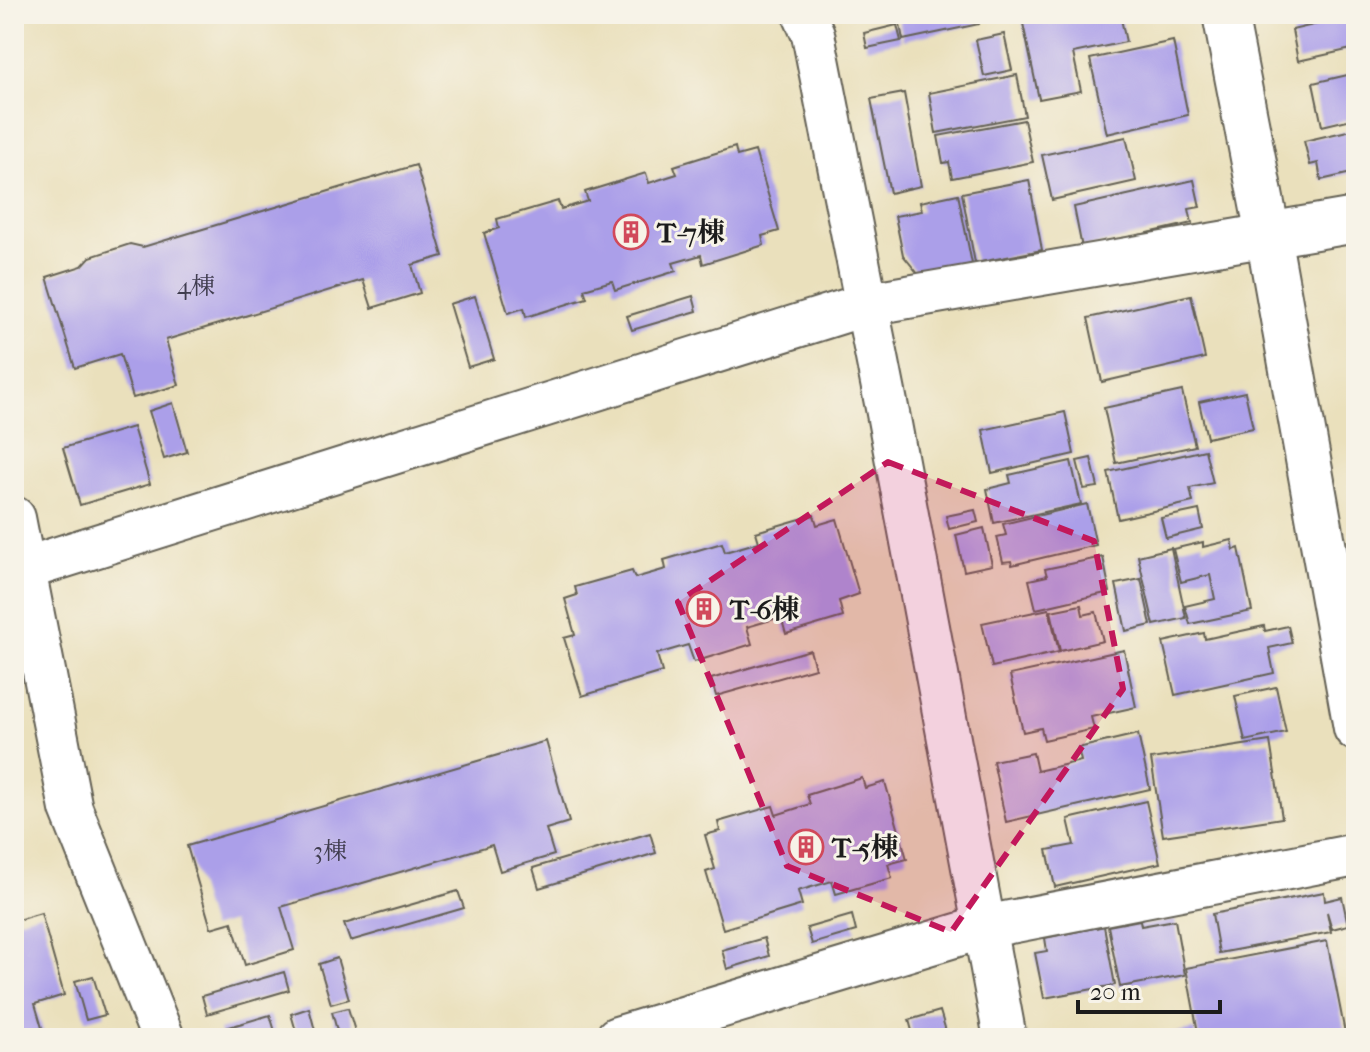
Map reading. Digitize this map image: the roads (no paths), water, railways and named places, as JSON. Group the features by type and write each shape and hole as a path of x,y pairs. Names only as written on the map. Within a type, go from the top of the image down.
{"street":[{"path":"804,14 813,34 867,304 1005,1038"},
{"path":"1225,14 1268,235 1356,728"},
{"path":"19,571 867,304 1356,220"},
{"path":"14,518 19,571 71,809 163,1038"},
{"path":"617,1038 984,927 1356,855"}],"place":[{"name":"T-7棟","path":"631,232"},
{"name":"T-6棟","path":"704,609"},
{"name":"T-5棟","path":"806,847"}]}
